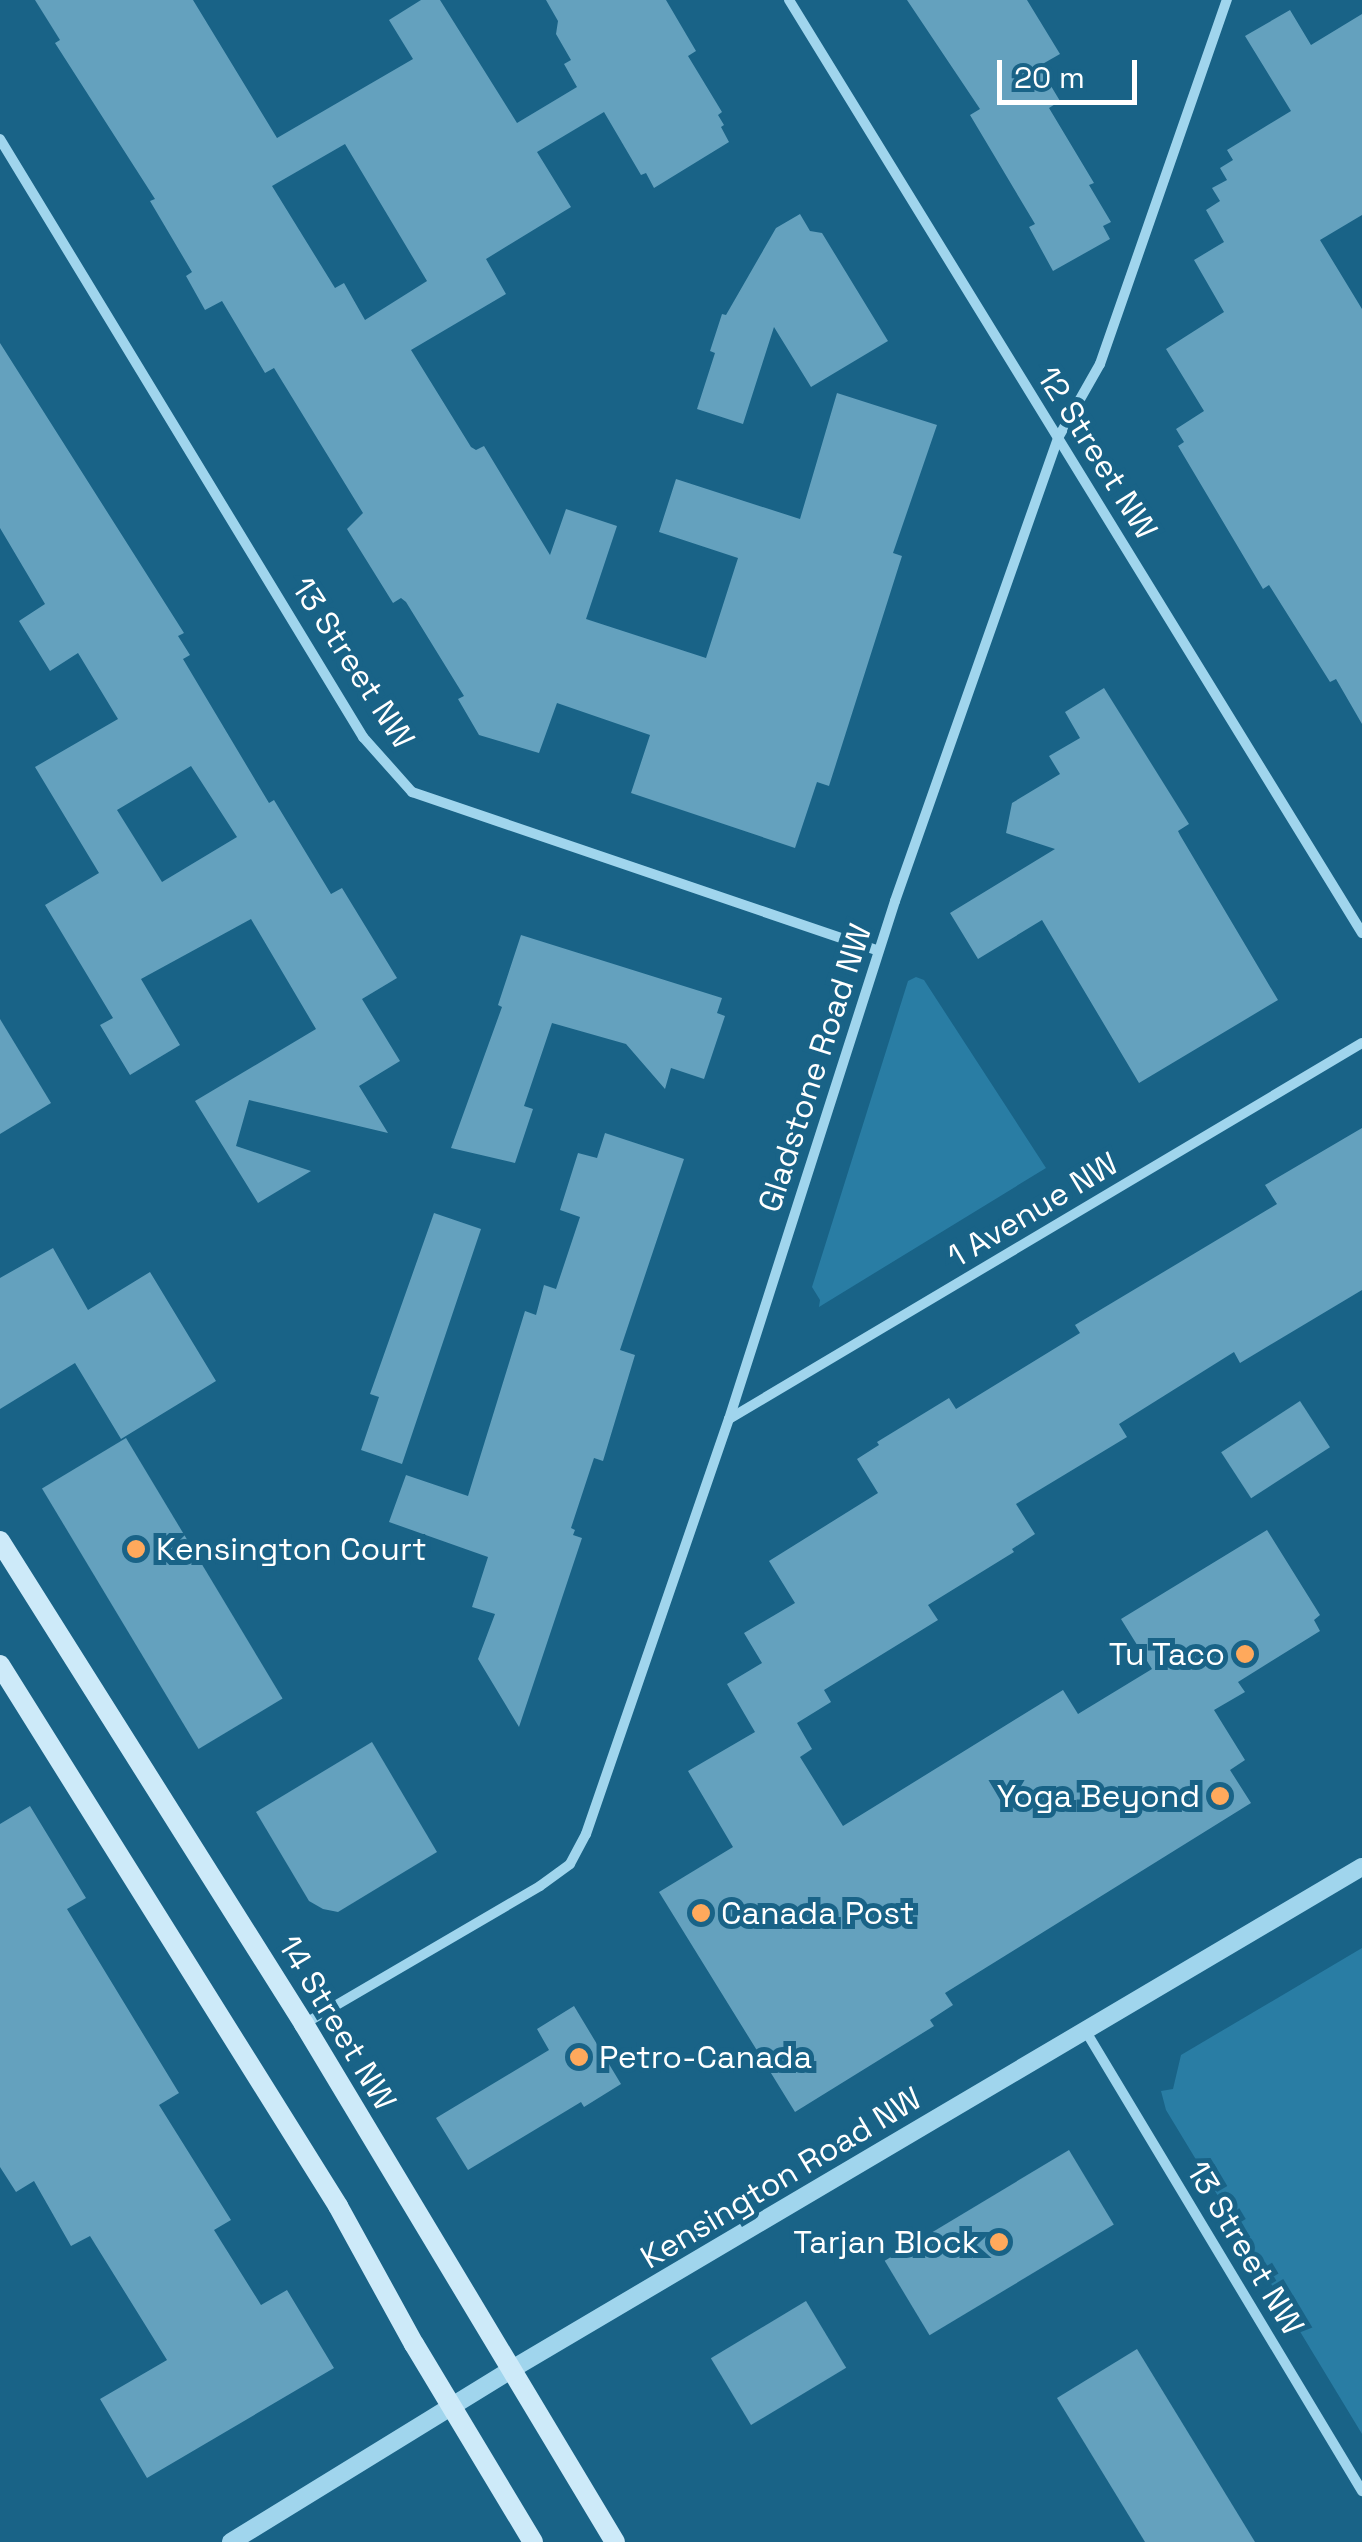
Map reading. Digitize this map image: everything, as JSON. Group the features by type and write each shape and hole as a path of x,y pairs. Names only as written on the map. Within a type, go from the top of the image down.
{"main road":[{"name":"14 Street NW","path":"0,1540 304,2024 616,2542"},
{"path":"0,1665 338,2206 451,2408 532,2542"}],"street":[{"name":"12 Street NW","path":"790,0 1362,933"},
{"name":"Gladstone Road NW","path":"304,2024 540,1886 570,1864 586,1834 730,1419 878,951 1058,438 1100,364 1227,0"},
{"name":"13 Street NW","path":"0,139 363,736 412,792 878,951"},
{"name":"1 Avenue NW","path":"730,1419 1362,1043"},
{"name":"Kensington Road NW","path":"231,2542 512,2369 1362,1867"},
{"name":"13 Street NW","path":"1086,2030 1362,2490"}],"shaded area":[{"path":"916,977 924,980 1046,1168 819,1307 820,1300 812,1287 908,981"},
{"path":"1362,1948 1362,2434 1166,2110 1161,2091 1173,2089 1181,2055"}],"building":[{"path":"35,0 193,0 277,138 413,59 389,20 421,0 440,0 517,123 577,87 564,64 571,60 556,34 558,21 546,0 666,0 696,51 688,56 722,112 718,115 729,142 654,188 646,173 641,175 604,112 537,152 571,207 486,259 506,294 411,350 471,447 476,450 484,446 550,555 566,509 617,526 586,619 706,658 738,558 659,532 676,479 800,519 837,393 937,425 893,553 902,556 829,786 817,782 795,848 631,793 650,735 557,703 539,753 479,735 458,699 464,696 406,602 401,598 393,603 347,529 363,513 274,368 265,373 222,301 205,310 186,276 192,272 150,201 155,199 55,43 60,40","holes":["345,144 427,281 365,320 344,283 335,288 272,186"]},
{"path":"907,0 1027,0 1060,54 1039,66 1060,101 1049,108 1094,183 1089,185 1111,222 1103,226 1110,239 1053,271 1029,227 1035,224 970,115 980,109"},
{"path":"1290,10 1311,45 1362,14 1362,215 1320,240 1362,309 1362,724 1336,679 1330,682 1269,585 1263,589 1178,446 1184,442 1176,429 1204,411 1166,349 1224,312 1194,260 1224,242 1206,210 1220,201 1212,188 1227,180 1220,168 1233,160 1227,150 1291,111 1245,36"},
{"path":"800,214 810,231 822,233 888,341 811,387 774,327 743,424 697,409 715,353 710,351 722,314 726,315 776,228"},
{"path":"0,343 184,633 178,636 190,655 183,659 269,803 274,800 331,894 342,888 397,978 362,999 400,1061 359,1086 388,1133 249,1100 236,1146 311,1171 258,1203 195,1101 316,1029 251,919 141,979 180,1045 130,1075 100,1025 113,1018 45,905 99,873 35,767 118,719 78,653 50,671 19,621 45,604 0,528","holes":["191,766 237,837 162,882 117,810"]},
{"path":"1104,688 1189,824 1178,831 1180,835 1278,1000 1139,1083 1042,920 978,959 950,913 1055,849 1006,833 1012,803 1060,774 1049,756 1080,738 1065,712"},
{"path":"521,935 722,998 717,1013 725,1016 704,1079 671,1068 665,1089 626,1044 552,1023 524,1106 533,1109 515,1163 451,1148 502,1007 498,1005"},
{"path":"0,1019 51,1103 0,1134"},
{"path":"1362,1128 1362,1290 1240,1363 1234,1352 1119,1424 1127,1437 1016,1504 1035,1534 1012,1549 1014,1552 928,1605 938,1620 824,1690 831,1702 797,1723 812,1749 800,1757 843,1826 1063,1690 1078,1714 1152,1669 1121,1619 1267,1530 1320,1615 1314,1620 1320,1631 1238,1682 1245,1692 1214,1710 1245,1760 1230,1770 1251,1803 945,1993 953,2005 930,2020 934,2026 795,2112 659,1892 733,1847 688,1771 755,1732 727,1684 762,1663 744,1633 795,1603 769,1561 878,1493 857,1459 879,1445 877,1442 949,1398 956,1409 1080,1333 1075,1325 1277,1204 1265,1185"},
{"path":"605,1133 684,1159 620,1350 635,1355 603,1461 594,1458 571,1528 575,1530 573,1535 582,1538 519,1727 478,1659 495,1614 472,1607 488,1557 389,1522 406,1475 468,1496 525,1311 536,1315 544,1285 556,1289 580,1217 560,1210 578,1153 597,1158"},
{"path":"434,1213 481,1229 402,1464 361,1450 379,1397 370,1394"},
{"path":"53,1248 88,1310 150,1272 216,1381 121,1439 75,1363 0,1409 0,1278"},
{"path":"1300,1401 1330,1447 1251,1498 1221,1452"},
{"name":"Kensington Court","path":"126,1438 283,1699 199,1749 42,1488"},
{"path":"372,1742 437,1852 338,1912 323,1909 309,1901 256,1812"},
{"path":"30,1806 86,1898 67,1909 179,2093 159,2105 231,2220 214,2230 261,2305 287,2290 334,2368 147,2478 100,2399 167,2360 90,2236 71,2246 34,2181 16,2192 0,2167 0,1824"},
{"path":"574,2006 621,2084 584,2107 581,2102 468,2170 436,2118 549,2050 537,2029"},
{"name":"Tarjan Block","path":"1069,2150 1114,2225 930,2335 885,2261"},
{"path":"806,2301 846,2368 751,2425 711,2358"},
{"path":"1137,2349 1255,2542 1145,2542 1057,2398"}],"place":[{"name":"Kensington Court","path":"136,1549"},
{"name":"Tu Taco","path":"1245,1654"},
{"name":"Yoga Beyond","path":"1220,1796"},
{"name":"Canada Post","path":"701,1913"},
{"name":"Petro-Canada","path":"579,2057"},
{"name":"Tarjan Block","path":"999,2242"}]}
